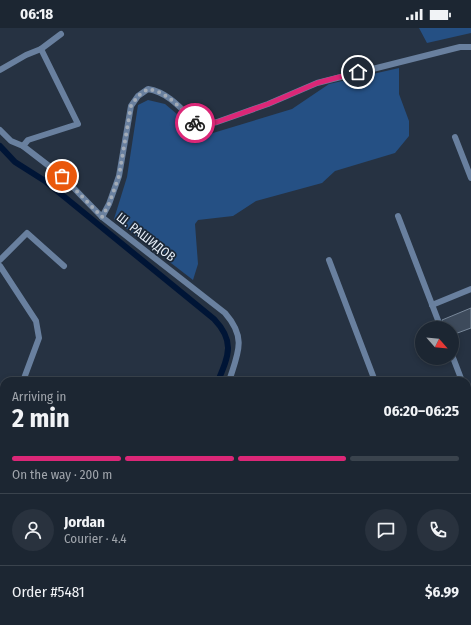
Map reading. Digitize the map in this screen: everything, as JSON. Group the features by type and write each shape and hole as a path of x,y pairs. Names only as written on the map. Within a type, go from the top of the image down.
{"street":[{"path":"0,70 26,55 41,49 61,34"},
{"path":"102,217 109,204 119,176 131,106 138,96 148,89 158,91 173,101 199,126 217,122 268,104 317,83 460,47 471,47"},
{"path":"23,146 28,140 78,124 41,49"},
{"name":"Ш. РАШИДОВ","path":"0,130 11,141 23,146 62,176 102,217 226,313 238,330 239,346 229,377"},
{"path":"455,137 471,178"},
{"path":"398,216 439,321"},
{"path":"0,260 27,233 64,266"},
{"path":"329,260 373,377"},
{"path":"0,266 36,320 39,338 24,377"},
{"path":"432,305 471,289"},
{"path":"456,365 460,377"}],"shaded area":[{"path":"419,28 471,28 471,33 427,43"},
{"path":"399,68 399,94 409,121 409,136 395,153 335,171 322,183 256,201 233,216 198,220 195,224 198,264 193,280 114,219 127,177 138,105 148,100 165,104 203,136 292,109 329,84"}],"building":[{"path":"471,308 471,328 459,332 459,321 442,320"}],"waterway":[{"path":"0,146 15,162 45,181 214,319 225,334 228,348 225,363 220,377"}],"way so far":[{"path":"62,176 102,217 109,204 119,176 128,118 131,106 138,96 148,89 158,91 173,101 195,123"}],"route":[{"path":"195,123 199,126 217,122 268,104 317,83 358,72"}]}
